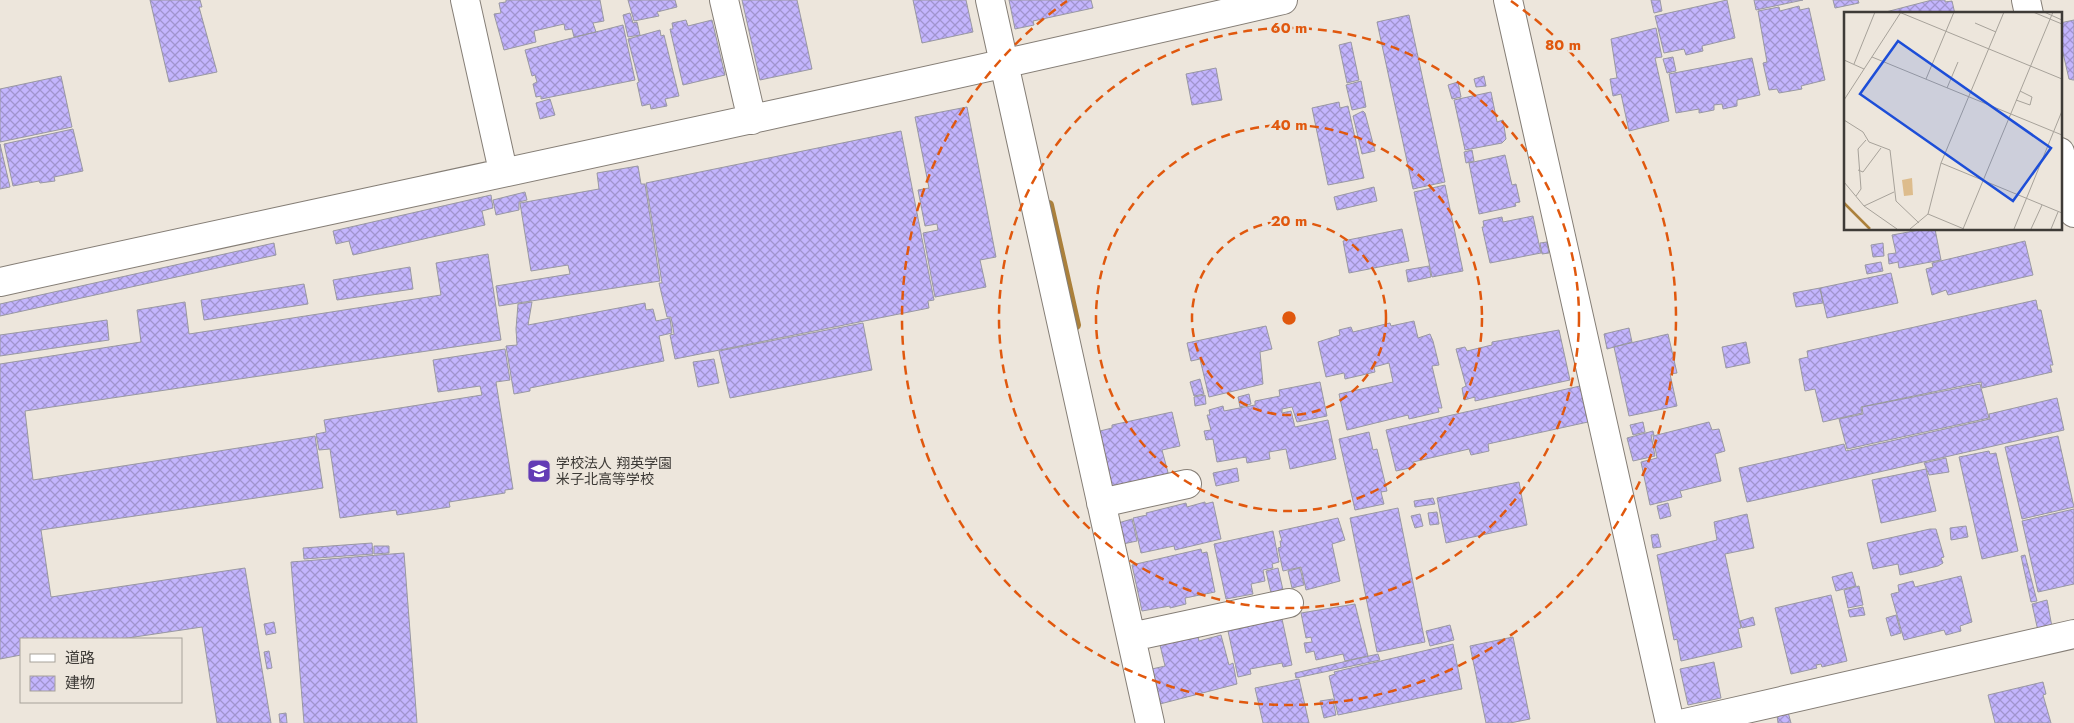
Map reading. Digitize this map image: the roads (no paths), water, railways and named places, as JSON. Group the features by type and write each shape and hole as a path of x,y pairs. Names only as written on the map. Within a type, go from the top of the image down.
{"street":[{"path":"465,0 503,171"},
{"path":"724,0 752,120"},
{"path":"990,0 1150,723"},
{"path":"0,282 503,171 752,120 1283,0"},
{"path":"1508,0 1670,723"},
{"path":"2062,161 2074,213"},
{"path":"1101,503 1187,484"},
{"path":"1130,637 1290,603"},
{"path":"1685,723 2074,634"}],"waterway":[{"path":"1049,205 1076,325"}],"place":[{"name":"学校法人 翔英学園 米子北高等学校","path":"539,471"}]}
